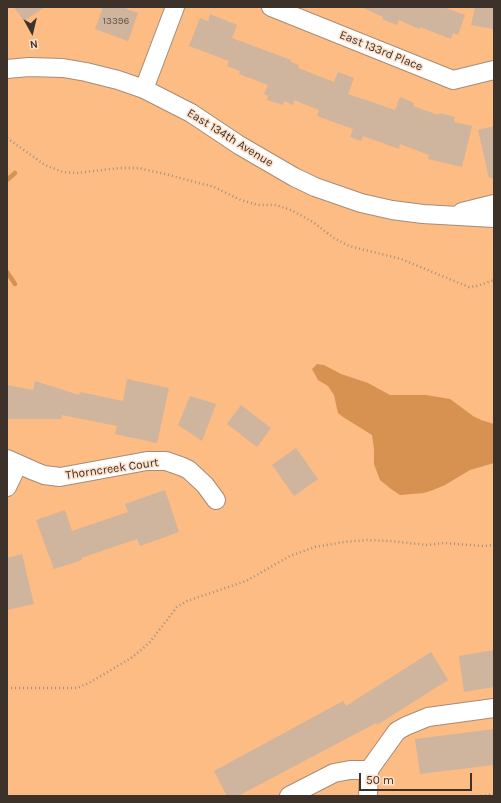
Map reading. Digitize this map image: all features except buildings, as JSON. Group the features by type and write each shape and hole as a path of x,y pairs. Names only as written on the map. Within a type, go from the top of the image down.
{"street":[{"path":"144,89 175,7"},
{"name":"East 133rd Place","path":"271,7 454,80 494,70"},
{"name":"East 134th Avenue","path":"7,69 45,67 64,68 118,80 144,89 191,114 239,145 294,177 315,187 361,203 392,210 423,214 494,218"},
{"name":"East 134th Avenue","path":"451,215 494,204"},
{"name":"Thorncreek Court","path":"7,487 12,461 44,475 60,477 147,461 166,461 190,470 205,485 216,500"},
{"path":"368,796 369,770 397,731 428,717 494,708"},
{"path":"289,796 334,773 350,770 369,770"}],"path":[{"path":"7,138 45,165 63,172 77,173 119,168 138,168 165,174 214,187 241,200 258,206 276,205 291,210 313,222 334,238 348,246 401,259 469,287 494,280"},
{"path":"7,688 77,688 89,683 142,650 177,607 187,601 246,580 290,556 315,547 367,540 428,545 444,543 483,546 494,545"},
{"path":"481,796 494,794"}],"shaded area":[{"path":"7,7 494,7 494,796 7,796"},
{"path":"317,364 324,365 341,374 368,383 390,395 426,395 450,399 473,416 494,424 494,463 470,470 445,485 433,490 424,493 400,495 380,480 374,464 372,435 338,413 334,395 328,386 318,380 312,369"}],"waterway":[{"path":"7,180 15,173"},
{"path":"7,272 15,284"}]}
